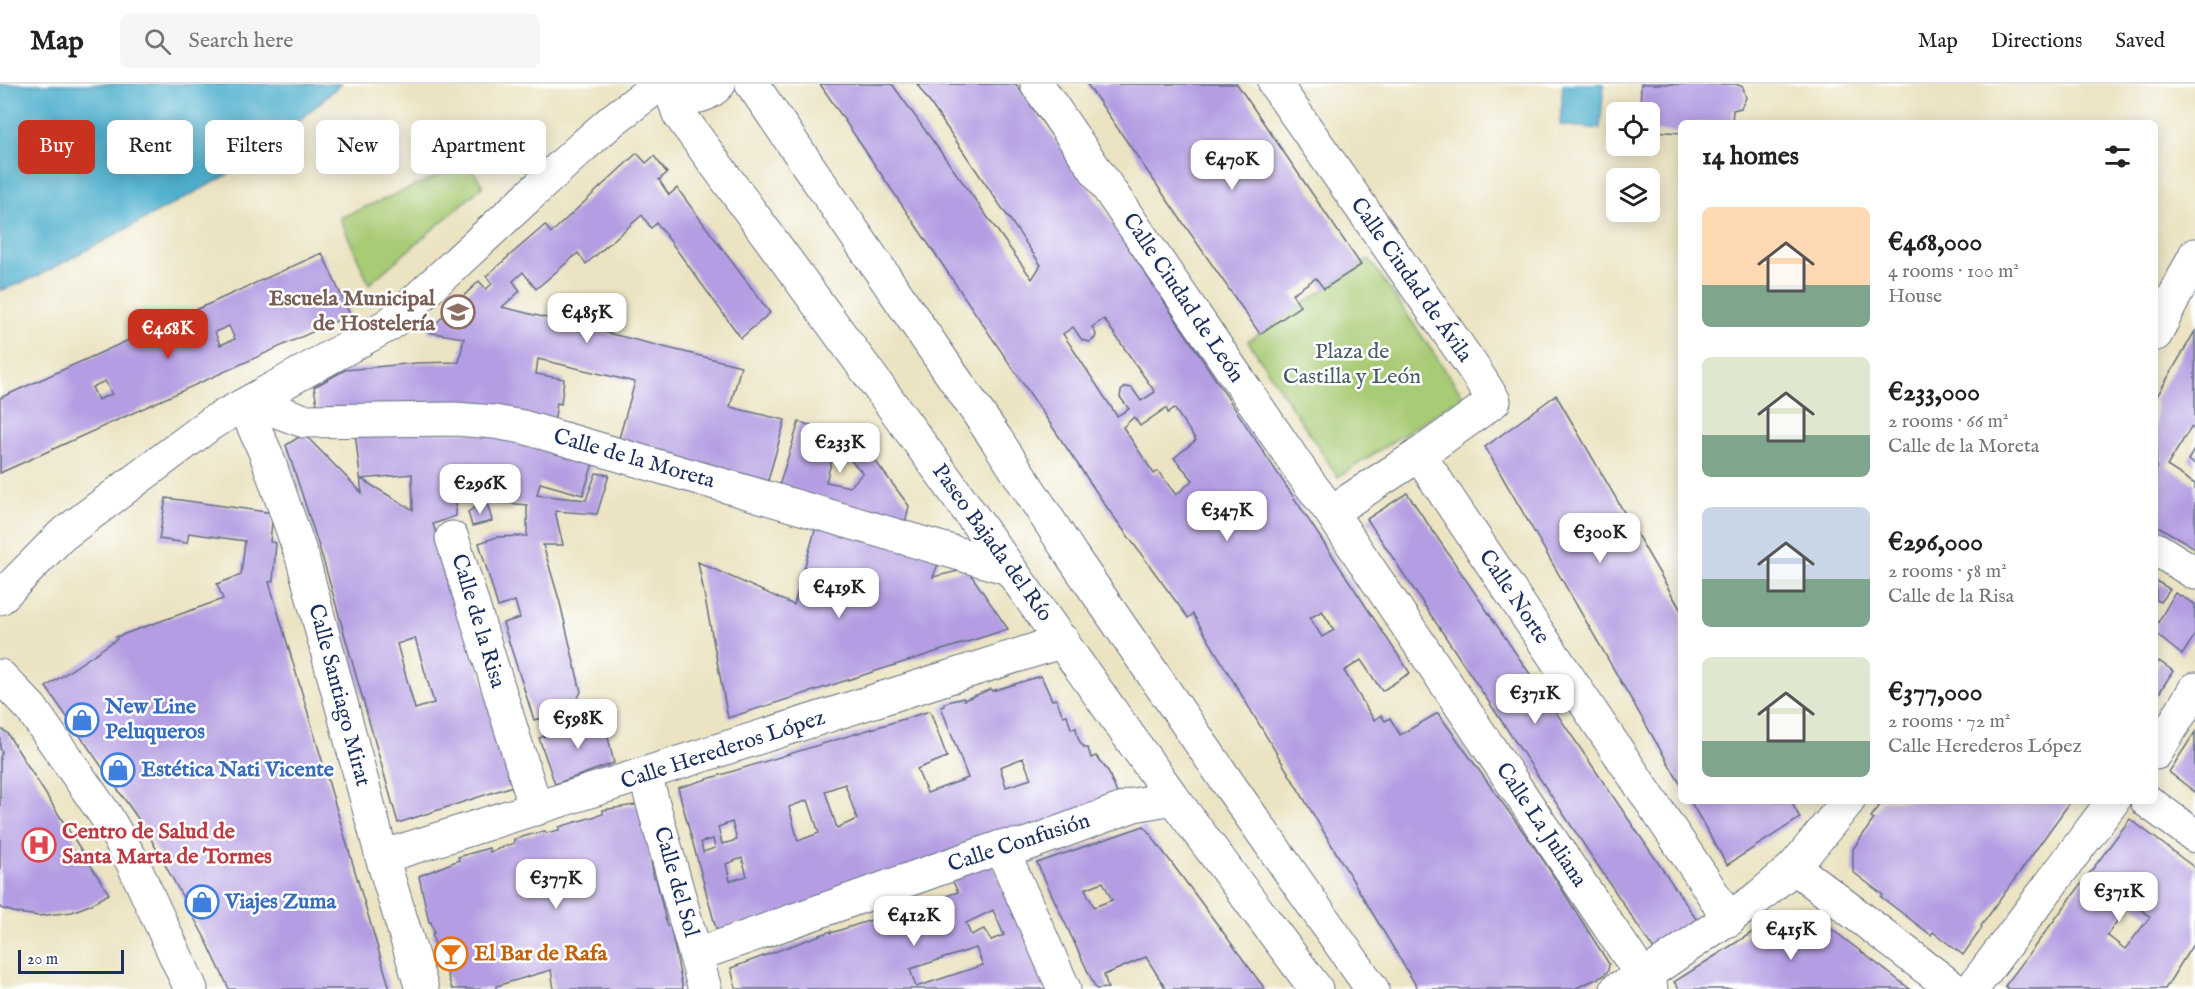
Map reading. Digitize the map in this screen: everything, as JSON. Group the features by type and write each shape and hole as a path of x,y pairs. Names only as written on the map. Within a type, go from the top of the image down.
{"street":[{"path":"0,598 61,536 213,422 390,324 614,119 664,88 686,98 701,97 714,90 719,84"},
{"path":"752,84 989,429 1216,767 1372,989"},
{"name":"Calle Ciudad de León","path":"1037,84 1331,512"},
{"name":"Calle Ciudad de Ávila","path":"1275,84 1494,401 1419,455"},
{"name":"Paseo Bajada del Río","path":"664,88 679,114 1063,641 1173,798 1316,989"},
{"path":"2158,332 2187,300 2195,255"},
{"name":"Calle de la Moreta","path":"248,404 304,422 455,419 523,427 1008,568"},
{"name":"Calle Santiago Mirat","path":"248,404 303,560 382,857 422,989"},
{"path":"1331,512 1419,455"},
{"name":"Calle Norte","path":"1419,455 1704,880 1728,920"},
{"name":"Calle La Juliana","path":"1331,512 1637,985"},
{"name":"Calle de la Risa","path":"453,538 536,809"},
{"path":"2158,550 2195,573"},
{"name":"Calle Herederos López","path":"382,857 1063,641"},
{"path":"0,676 31,708 106,816 130,857 191,989"},
{"path":"2158,750 2195,689"},
{"name":"Calle del Sol","path":"645,775 705,989"},
{"name":"Calle Confusión","path":"696,955 1000,847 1025,845 1134,805 1173,798"},
{"path":"1637,985 1728,920 1794,867 1846,804"},
{"path":"1972,989 2111,804"},
{"path":"2150,804 2195,836"},
{"path":"1000,847 1065,989"},
{"path":"1794,867 1954,989"}],"green space":[{"path":"442,174 475,174 483,186 369,284 340,218"},
{"name":"Plaza de Castilla y León","path":"1369,259 1463,396 1338,477 1248,341"}],"water":[{"path":"0,84 341,84 300,120 205,120 205,174 230,174 38,276 0,291"},
{"path":"1563,84 1604,84 1600,129 1560,125"}],"building":[{"path":"820,84 892,84 1032,279 1041,265 917,84 1016,84 1096,199 1410,673 1382,691 1361,660 1344,671 1374,720 1381,715 1385,721 1390,718 1400,735 1438,713 1544,861 1609,964 1608,971 1603,976 1574,989 1418,989 1193,614 1188,618 1108,509","holes":["1104,319 1155,392 1141,401 1132,388 1125,387 1120,397 1129,409 1117,416 1063,334 1073,327 1082,340 1090,342 1096,334 1092,327","1166,408 1168,413 1174,408 1196,440 1174,458 1193,480 1176,495 1158,471 1154,474 1123,427 1134,417 1140,426","1322,611 1334,630 1322,637 1310,618"]},
{"path":"1087,84 1237,84 1361,265 1324,289 1316,278 1292,294 1300,306 1260,334"},
{"path":"1641,84 1736,84 1743,87 1746,98 1741,108 1733,110 1732,120 1678,120 1678,133 1660,132 1660,102 1640,102"},
{"path":"637,153 646,163 654,156 667,173 659,180 669,195 677,188 770,313 741,338 657,223 651,228 642,215 586,264 578,253 536,289 523,272 513,281 520,291 502,307 741,366 730,407 785,420 767,484 618,442 635,382 538,359 536,374 564,379 561,404 557,403 554,423 318,410 314,387 345,370 416,363 459,362 464,338 427,332 479,281 486,289 492,284 486,276 545,225 551,233"},
{"path":"322,253 350,315 0,473 0,398","holes":["229,326 235,339 220,345 215,332","105,381 112,394 98,400 92,387"]},
{"path":"2195,331 2195,430 2191,427 2167,466 2195,484 2195,548 2158,526 2158,395"},
{"path":"1556,395 1678,605 1678,780 1485,447"},
{"path":"799,422 859,439 909,506 905,524 778,489","holes":["834,452 846,456 863,473 850,487 826,482"]},
{"path":"355,432 492,432 595,457 583,495 540,483 537,495 586,500 596,473 609,475 597,514 555,511 563,545 543,545 560,603 581,692 571,710 534,720 503,623 520,618 515,601 498,607 479,543 497,537 527,536 527,505 484,501 488,467 473,468 471,481 449,479 449,498 456,499 456,516 433,524 516,785 398,823 323,559 286,445 304,434 362,493","holes":["412,474 413,510 361,479","415,638 434,703 415,709 397,644"]},
{"path":"2195,448 2195,464 2188,460"},
{"path":"1407,493 1699,923 1656,953 1367,519"},
{"path":"166,498 273,513 270,542 276,543 273,581 269,582 390,989 229,989 206,940 146,830 46,687 117,639 116,637 223,599 217,584 241,575 245,541 189,533 187,543 159,539"},
{"path":"484,501 488,506 492,521 472,526 468,512"},
{"path":"817,523 940,559 933,577 967,569 1008,629 728,718 698,562 794,605"},
{"path":"2158,582 2170,589 2160,602 2158,601"},
{"path":"2175,593 2195,604 2195,635 2182,655 2158,636 2158,623"},
{"path":"2159,661 2173,671 2158,695"},
{"path":"1041,676 1052,700 1056,699 1063,716 1067,715 1071,729 1076,728 1081,744 1088,748 1091,758 1096,756 1108,771 1118,796 718,936 678,788 930,711 947,757 917,769 927,793 968,778 941,707 944,703 963,698 964,700 991,689 992,691","holes":["1023,758 1031,779 1006,787 1000,767","845,784 857,819 837,828 825,791","808,800 819,833 798,841 789,807","732,822 737,840 722,844 718,827","713,839 715,848 703,852 701,842","742,858 747,876 730,881 726,864"]},
{"path":"603,716 614,763 555,784 539,738"},
{"name":"Centro de Salud de Santa Marta de Tormes","path":"0,728 7,733 109,894 92,904 72,912 39,916 0,908 0,757 2,751 0,749"},
{"path":"2195,732 2195,792 2169,772"},
{"path":"641,804 654,878 656,878 667,926 670,925 683,989 554,989 551,970 496,986 496,989 452,989 442,957 439,959 419,876 459,860 458,857 489,848 490,852 514,843 514,839 559,830 559,827 603,814 603,810"},
{"path":"1692,804 1793,804 1800,818 1727,865"},
{"path":"1881,804 2069,804 1981,926 1982,928 1963,955 1933,932 1931,935 1881,897 1883,895 1853,872 1853,849 1874,819 1871,817"},
{"path":"2130,819 2195,868 2195,941 2165,989 2009,989 2005,986","holes":["2131,902 2150,917 2125,949 2107,935"]},
{"path":"1144,826 1265,989 1166,989 1146,957 1104,975 1108,988 1096,989 1037,863","holes":["1103,882 1112,900 1094,907 1085,889"]},
{"path":"990,857 1049,989 736,989 731,968 831,931 831,933 958,892 949,874","holes":["993,910 1004,935 991,940 984,929 971,935 966,923","976,948 983,965 916,987 910,969"]},
{"path":"1781,914 1813,915 1910,989 1679,989 1674,982"}],"place":[{"name":"Escuela Municipal de Hostelería","path":"458,312"},
{"name":"New Line Peluqueros","path":"82,720"},
{"name":"Estética Nati Vicente","path":"118,770"},
{"name":"Centro de Salud de Santa Marta de Tormes","path":"39,845"},
{"name":"Viajes Zuma","path":"202,902"},
{"name":"El Bar de Rafa","path":"451,954"}]}
